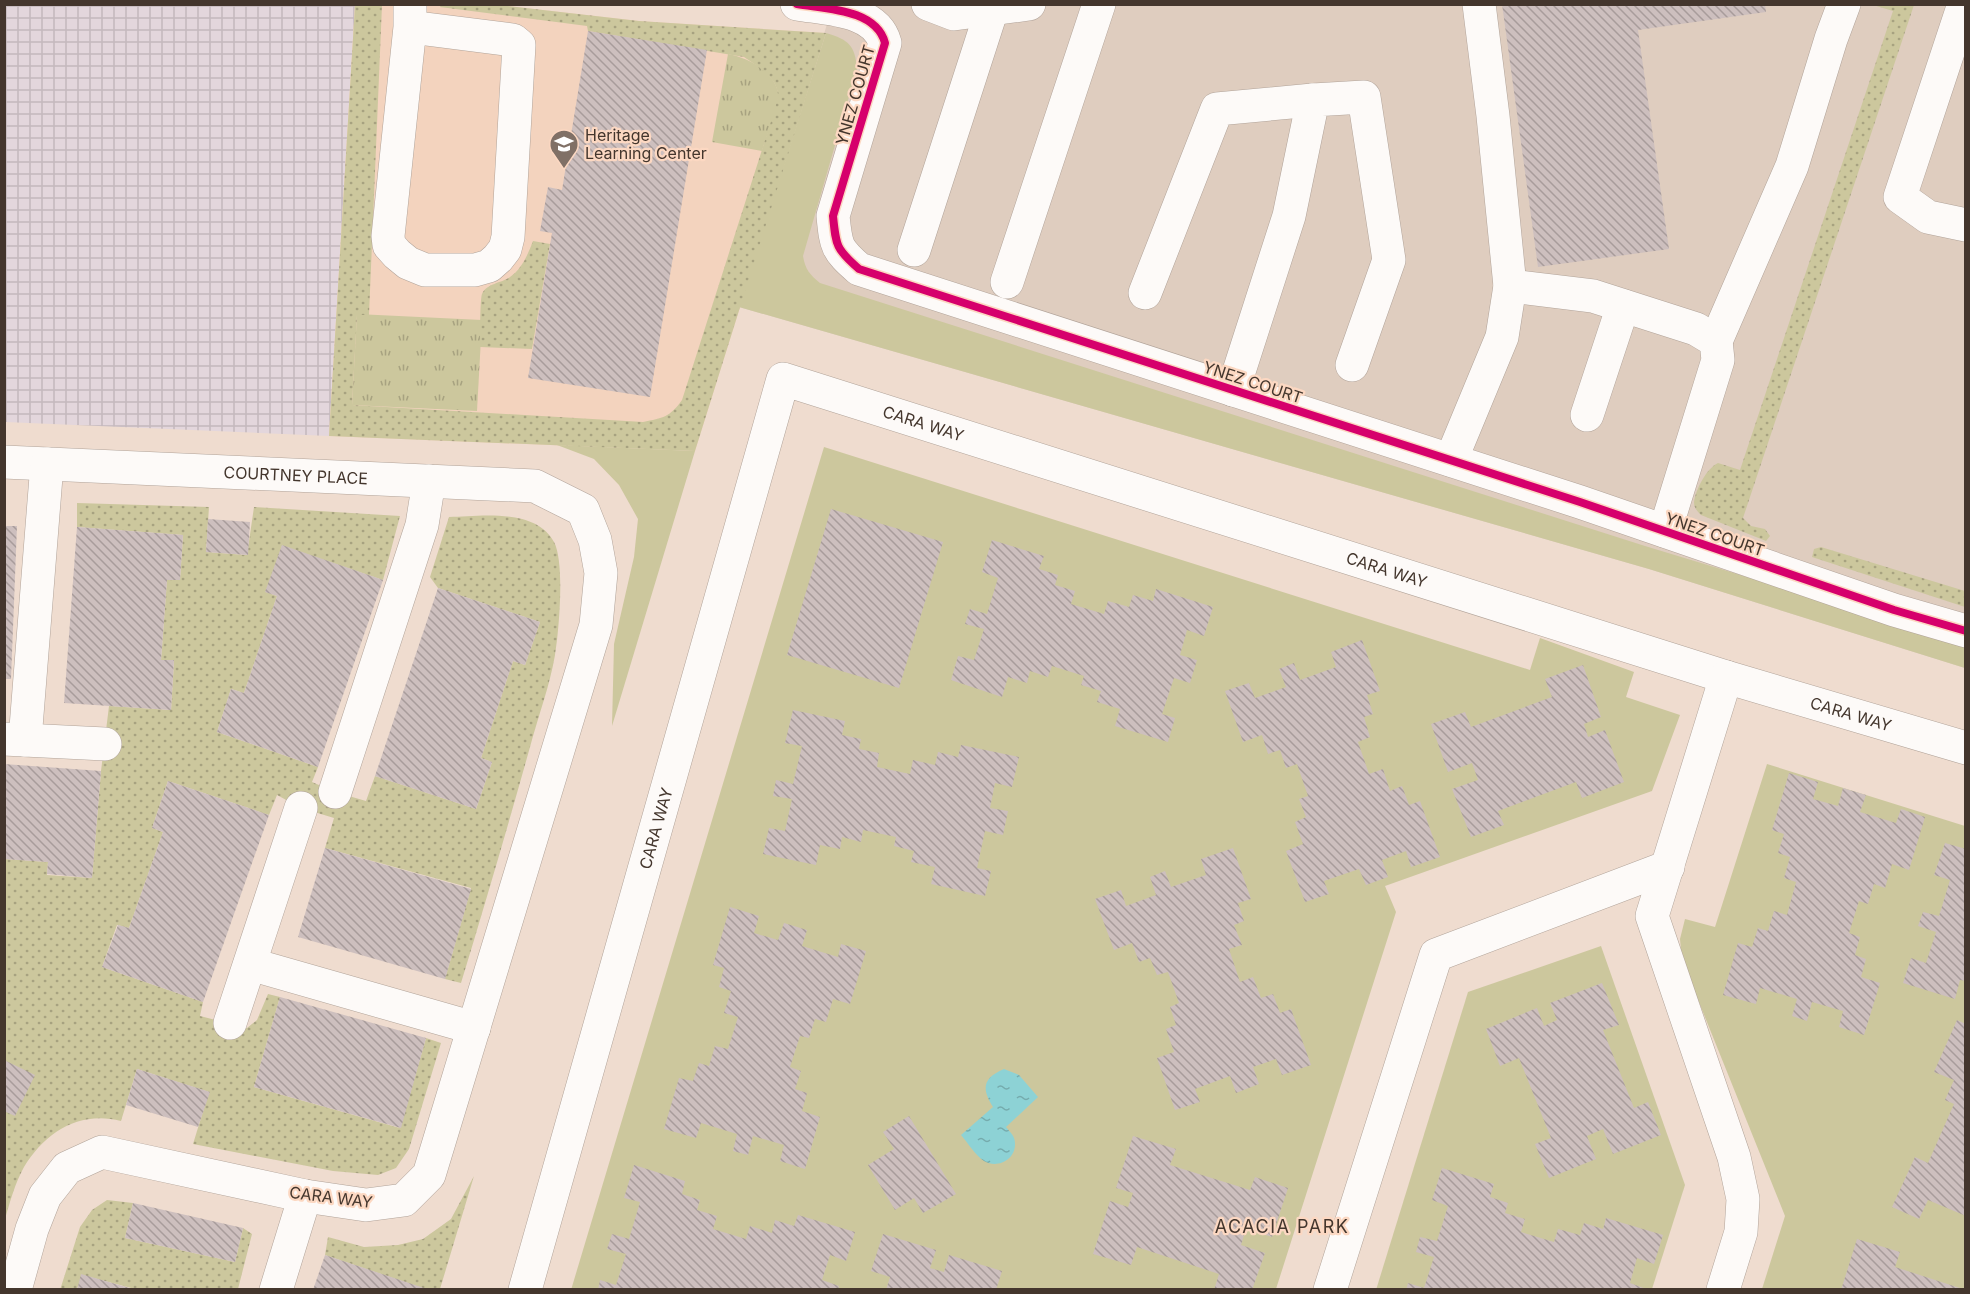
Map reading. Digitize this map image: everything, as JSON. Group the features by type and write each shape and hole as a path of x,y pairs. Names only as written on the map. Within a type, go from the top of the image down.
{"street":[{"name":"YNEZ COURT","path":"797,4 851,14 870,21 883,34 885,43 833,216 835,242 845,256 859,269 884,279 1451,460 1894,610 1965,631"},
{"path":"928,4 954,14 1029,4"},
{"path":"1007,282 1099,4"},
{"path":"1451,460 1502,337 1510,286 1479,4"},
{"path":"1665,531 1718,360 1716,341 1792,166 1844,4"},
{"path":"1964,4 1900,197 1928,217 1965,225"},
{"path":"914,250 992,9"},
{"path":"410,16 513,40 519,45 508,237 505,249 489,266 475,270 425,270 408,263 389,245 388,236 410,16"},
{"path":"1144,293 1217,109 1364,97 1389,260 1352,365"},
{"path":"1233,390 1289,216 1313,100"},
{"path":"1510,286 1593,296 1695,329 1716,341"},
{"path":"1587,415 1623,306"},
{"name":"CARA WAY","path":"525,1290 783,379 1726,677 1965,748"},
{"name":"COURTNEY PLACE","path":"4,462 535,486 583,510"},
{"path":"47,464 15,740 105,744"},
{"path":"335,792 422,525 429,481"},
{"name":"CARA WAY","path":"15,1290 32,1229 45,1196 67,1168 102,1152 305,1196 366,1205 404,1200 429,1175 596,625 602,573 595,540 583,510"},
{"path":"1724,1290 1741,1232 1743,1199 1734,1157 1652,916 1726,677"},
{"path":"230,1023 302,808"},
{"path":"1330,1290 1436,955 1668,867"},
{"path":"250,964 474,1028"},
{"path":"276,1290 305,1196"}],"shaded area":[{"path":"5,5 355,5 329,436 5,422"},
{"name":"Heritage Learning Center","path":"355,5 499,5 639,21 826,33 695,451 329,436"},
{"path":"833,5 1965,5 1965,668 1649,569 739,307"}],"green space":[{"path":"355,5 382,5 369,315 357,315 352,405 643,422 661,418 670,413 682,400 775,109 778,94 774,82 744,57 588,31 587,26 440,7 441,5 499,5 639,21 826,33 695,451 329,436"},
{"path":"1873,5 1914,5 1743,518 1751,526 1765,529 1770,536 1766,541 1701,515 1695,508 1694,502 1702,480 1718,463 1740,470 1893,11"},
{"path":"826,33 840,38 849,45 855,54 857,69 803,256 808,271 820,283 1645,546 1965,643 1965,668 1649,569 739,307"},
{"path":"728,54 759,66 771,77 778,92 775,113 762,151 712,142"},
{"path":"533,241 550,244 532,349 480,347 480,311 484,290 507,279 518,270"},
{"path":"357,314 482,320 477,411 352,405"},
{"path":"557,445 695,451 612,726 614,644 634,557 638,519 619,485 594,459"},
{"path":"824,447 1530,670 1540,638 1634,672 1626,697 1680,715 1652,791 1385,886 1396,912 1276,1289 571,1290"},
{"path":"77,503 209,507 206,552 247,555 254,507 400,516 383,580 282,546 266,592 277,596 244,693 231,689 217,732 318,767 312,782 366,801 375,776 476,809 492,762 481,758 513,661 525,665 540,622 438,588 430,577 449,517 507,516 521,519 546,531 554,542 559,565 560,597 553,666 461,983 445,979 471,888 325,848 334,818 301,808 277,795 269,815 168,781 152,828 163,832 129,928 117,925 102,967 203,1002 200,1016 247,1028 257,1020 268,994 280,997 254,1087 400,1128 426,1038 441,1043 409,1149 396,1168 378,1175 333,1171 193,1144 209,1092 137,1069 121,1121 106,1118 78,1121 53,1134 24,1167 15,1186 5,1219 5,859 48,862 47,875 92,878 109,706 171,710 174,661 161,660 167,580 180,580 183,535 77,527"},
{"path":"1821,547 1965,591 1965,607 1812,557 1814,549"},
{"path":"1767,764 1965,826 1965,1289 1762,1289 1785,1216 1682,960 1680,939 1685,919 1715,927"},
{"path":"1601,946 1685,1185 1652,1289 1376,1290 1468,992"},
{"path":"474,1176 440,1289 425,1289 325,1255 328,1237 364,1247 398,1245 423,1239 451,1219"},
{"path":"107,1200 133,1203 125,1238 235,1262 243,1228 252,1234 238,1289 135,1289 82,1275 77,1289 60,1290 80,1227 92,1210"}],"water":[{"path":"1004,1069 1019,1075 1038,1097 1006,1127 1014,1138 1014,1149 1005,1161 994,1164 984,1161 961,1135 993,1107 987,1094 986,1084 992,1076"}],"building":[{"path":"1502,4 1765,4 1766,12 1638,30 1669,249 1538,267"},
{"path":"588,31 707,50 650,397 528,378 552,233 540,231 548,187 562,190"},
{"path":"831,509 943,542 899,688 787,655"},
{"path":"208,519 250,522 248,555 206,552"},
{"path":"4,526 17,526 11,679 4,679"},
{"path":"77,527 183,535 180,580 167,580 161,660 174,660 171,710 64,703"},
{"path":"992,540 1044,556 1039,569 1058,575 1055,585 1075,591 1071,604 1104,614 1108,601 1129,607 1133,595 1153,601 1156,589 1213,607 1204,636 1187,630 1180,655 1197,660 1190,683 1174,678 1162,714 1175,718 1168,742 1115,726 1120,709 1097,702 1101,691 1081,685 1084,676 1052,666 1048,677 1030,671 1027,683 1008,677 1002,697 951,680 958,656 974,660 984,629 965,624 970,609 987,614 998,578 982,572"},
{"path":"282,545 383,580 318,767 217,732 231,689 244,693 277,596 265,592"},
{"path":"438,588 540,622 525,665 513,661 481,758 492,762 476,809 375,776"},
{"path":"1362,640 1380,691 1367,695 1373,714 1364,717 1370,737 1358,742 1369,774 1383,769 1390,791 1402,786 1409,805 1420,801 1440,857 1411,867 1406,851 1382,860 1388,877 1366,885 1359,869 1324,881 1329,894 1305,902 1286,851 1303,844 1295,822 1306,817 1299,799 1308,796 1297,764 1286,768 1280,750 1268,754 1262,735 1243,742 1225,691 1249,683 1255,698 1286,687 1279,669 1294,663 1300,680 1336,667 1331,652"},
{"path":"1583,665 1601,717 1584,724 1588,737 1605,730 1624,782 1582,798 1576,782 1498,811 1504,825 1471,837 1452,789 1478,780 1472,763 1448,772 1431,724 1465,712 1471,727 1552,697 1545,679"},
{"path":"793,710 845,721 842,735 861,739 859,749 879,753 877,767 910,774 913,760 935,765 938,752 958,757 961,745 1019,757 1012,787 995,783 990,808 1008,811 1003,835 985,831 977,868 991,871 985,896 931,884 935,867 911,862 914,851 894,846 896,837 863,830 861,842 842,837 840,849 820,845 816,865 763,854 769,828 785,831 792,799 773,796 776,780 793,784 802,746 785,743"},
{"path":"4,764 101,771 92,878 47,874 48,862 4,859"},
{"path":"1789,773 1818,782 1813,799 1838,806 1843,788 1866,795 1860,812 1896,823 1901,809 1925,817 1909,870 1892,864 1885,888 1874,884 1868,904 1859,901 1849,933 1860,937 1855,955 1866,959 1861,977 1880,983 1864,1035 1839,1027 1843,1011 1812,1002 1807,1021 1792,1016 1797,999 1760,988 1756,1004 1723,995 1738,943 1752,947 1758,928 1768,931 1774,911 1787,915 1796,882 1784,878 1790,857 1778,853 1784,834 1772,830"},
{"path":"168,781 269,815 203,1002 102,967 118,925 129,928 163,832 152,828"},
{"path":"1945,843 1966,849 1966,981 1960,980 1955,999 1903,983 1911,958 1926,963 1936,932 1918,926 1923,912 1939,916 1950,880 1934,875"},
{"path":"325,848 471,889 445,979 298,937"},
{"path":"1233,848 1251,899 1238,903 1244,921 1234,925 1242,945 1229,949 1240,982 1253,977 1261,998 1273,994 1280,1013 1291,1009 1311,1065 1282,1075 1276,1059 1253,1067 1259,1084 1236,1093 1230,1076 1195,1089 1200,1102 1175,1110 1157,1058 1174,1052 1166,1029 1176,1025 1170,1007 1179,1003 1168,972 1157,975 1150,958 1139,962 1132,943 1114,950 1095,899 1121,890 1126,906 1156,895 1150,877 1165,871 1171,887 1206,875 1201,859"},
{"path":"730,907 759,916 754,933 778,940 784,923 807,930 802,946 838,957 841,944 866,951 850,1004 833,999 826,1022 815,1019 809,1038 800,1036 790,1067 801,1071 795,1089 807,1093 802,1111 820,1117 805,1169 780,1161 784,1145 753,1136 748,1155 733,1151 737,1134 701,1123 696,1138 664,1129 679,1078 693,1081 699,1063 709,1066 715,1046 728,1049 738,1017 724,1013 731,991 719,987 724,968 713,965"},
{"path":"1602,983 1619,1025 1603,1030 1634,1108 1648,1102 1661,1135 1613,1154 1603,1129 1587,1136 1596,1159 1549,1178 1535,1144 1551,1138 1519,1058 1500,1066 1486,1029 1537,1008 1544,1026 1557,1020 1550,1003"},
{"path":"280,997 426,1038 401,1128 254,1087"},
{"path":"1957,1020 1966,1024 1966,1216 1928,1200 1919,1219 1892,1207 1915,1157 1928,1163 1954,1104 1945,1100 1954,1080 1934,1072"},
{"path":"4,1060 35,1075 15,1116 6,1112 4,1116"},
{"path":"137,1069 210,1092 198,1127 126,1105"},
{"path":"909,1116 956,1194 923,1213 914,1198 895,1210 868,1165 894,1149 883,1132"},
{"path":"1133,1136 1176,1149 1170,1165 1250,1190 1255,1177 1288,1188 1272,1237 1246,1229 1241,1245 1265,1253 1252,1290 1214,1290 1219,1274 1137,1247 1131,1265 1093,1254 1110,1201 1128,1207 1133,1193 1116,1188"},
{"path":"634,1165 685,1181 682,1194 700,1200 697,1210 717,1216 713,1229 746,1239 750,1226 772,1233 775,1220 794,1226 798,1215 855,1232 846,1261 830,1255 822,1280 839,1286 838,1290 598,1290 600,1280 616,1285 626,1254 607,1249 612,1234 629,1239 640,1202 624,1198"},
{"path":"1442,1168 1494,1184 1490,1197 1508,1203 1505,1213 1525,1219 1521,1232 1554,1242 1558,1229 1580,1235 1584,1223 1603,1229 1606,1218 1663,1235 1654,1264 1637,1258 1630,1283 1649,1290 1406,1290 1408,1283 1424,1288 1434,1257 1416,1252 1420,1237 1437,1241 1448,1206 1432,1200"},
{"path":"133,1203 243,1228 235,1262 125,1238"},
{"path":"883,1234 936,1250 930,1268 944,1272 949,1255 1002,1271 996,1290 886,1290 890,1277 871,1271"},
{"path":"1857,1239 1900,1252 1895,1267 1966,1290 1841,1290"},
{"path":"325,1255 427,1289 427,1290 313,1290"},
{"path":"81,1274 133,1289 77,1290"}],"cycle path":[{"path":"797,4 861,17 872,23 880,32 885,43 833,216 838,246 859,269 1580,502 1894,610 1966,631"}],"place":[{"name":"Heritage Learning Center","path":"564,170"}],"district":[{"name":"ACACIA PARK","path":"1282,1227"}]}
